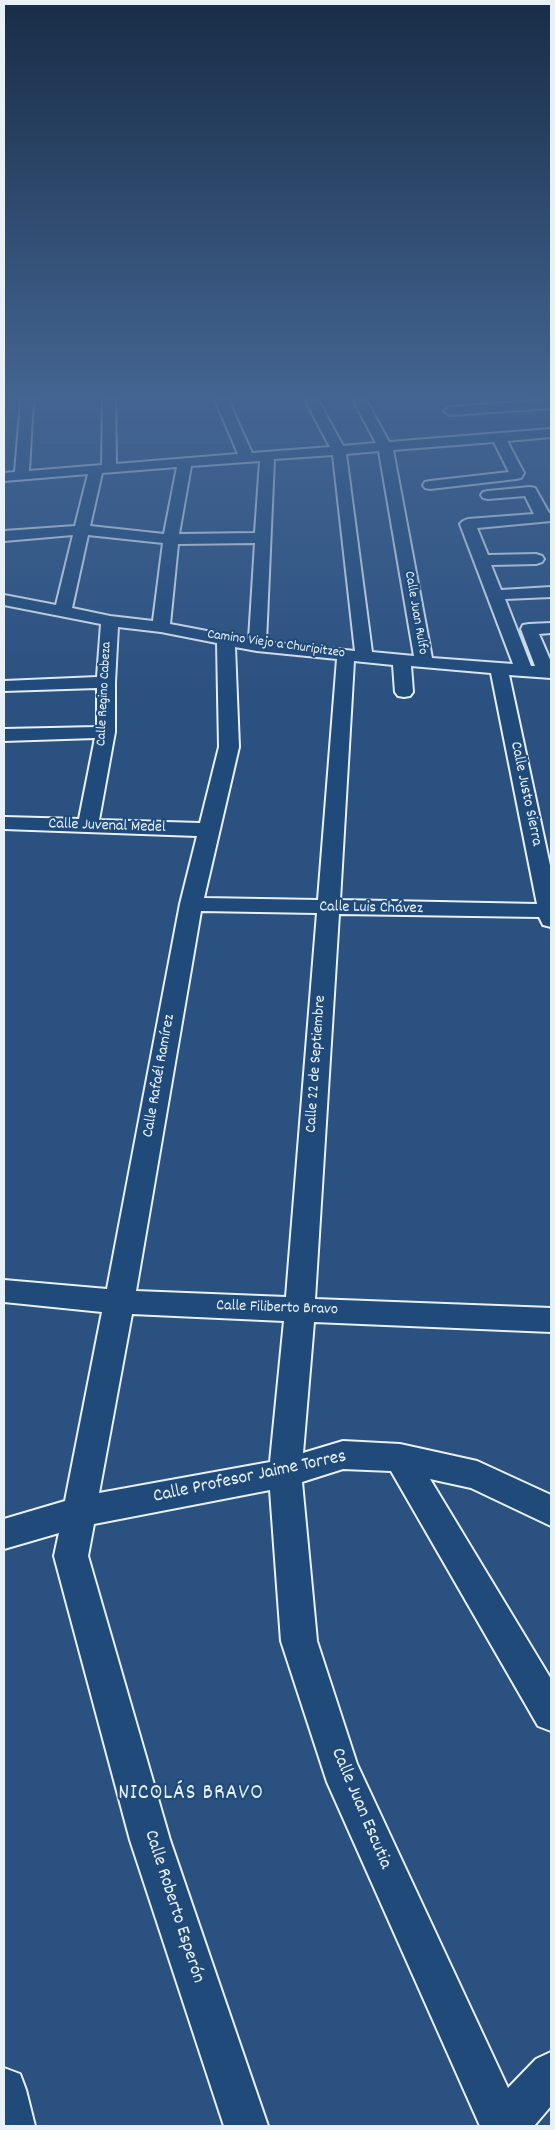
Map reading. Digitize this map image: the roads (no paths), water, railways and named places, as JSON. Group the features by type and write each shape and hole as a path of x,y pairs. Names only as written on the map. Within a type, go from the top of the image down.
{"street":[{"path":"63,611 82,530 92,499"},
{"path":"161,627 179,499"},
{"path":"258,646 265,499"},
{"name":"Calle 22 de Septiembre","path":"285,1473 300,1310 328,908 355,656 343,499"},
{"name":"Calle Juan Rulfo","path":"395,499 424,662"},
{"path":"524,671 468,524 548,517 536,499"},
{"path":"4,536 82,530 172,539 263,538"},
{"path":"481,560 536,559"},
{"path":"496,595 551,592"},
{"name":"Camino Viejo a Churipitzeo","path":"4,600 110,621 161,627 258,646 549,673"},
{"name":"Calle Regino Cabeza","path":"88,826 106,732 106,682 110,621"},
{"path":"549,673 529,629 551,628"},
{"name":"Calle Rafaél Ramírez","path":"80,1512 191,904 229,746 226,639"},
{"path":"402,660 404,692"},
{"name":"Calle Justo Sierra","path":"499,669 551,914"},
{"path":"4,686 106,682"},
{"path":"4,735 106,732"},
{"name":"Calle Juvenal Medel","path":"4,823 210,830"},
{"name":"Calle Luis Chávez","path":"191,904 551,914"},
{"name":"Calle Filiberto Bravo","path":"4,1291 119,1302 551,1320"},
{"name":"Calle Profesor Jaime Torres","path":"4,1534 80,1512 285,1473 343,1455 400,1458 477,1475 551,1511"},
{"path":"400,1458 551,1713"},
{"name":"Calle Juan Escutia","path":"285,1473 299,1641 340,1769 503,2126"},
{"name":"Calle Roberto Esperón","path":"80,1512 71,1556 150,1840 246,2126"},
{"path":"503,2126 551,2074"},
{"path":"4,2090 13,2126"}],"district":[{"name":"NICOLÁS BRAVO","path":"191,1795"}]}
